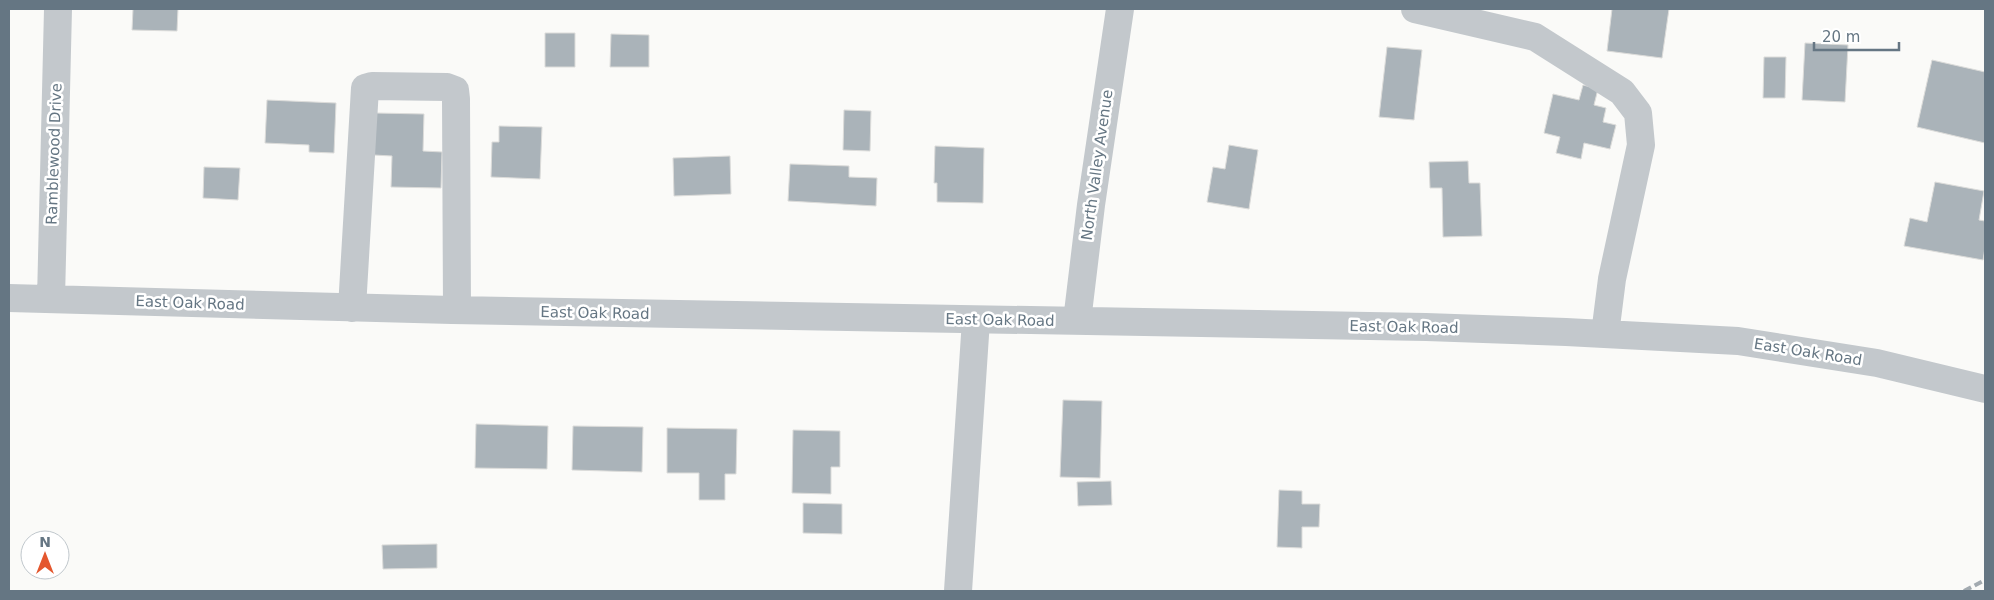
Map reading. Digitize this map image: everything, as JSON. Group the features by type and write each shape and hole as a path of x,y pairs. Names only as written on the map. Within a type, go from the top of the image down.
{"street":[{"name":"Ramblewood Drive","path":"50,299 58,9"},
{"name":"North Valley Avenue","path":"1077,321 1091,205 1120,9"},
{"path":"1415,9 1535,37 1622,92 1638,113 1640,145 1612,279 1605,334"},
{"path":"352,308 365,88 372,86 447,87 455,90 456,99 457,310"},
{"name":"East Oak Road","path":"9,298 352,308 1426,327 1605,334 1738,341 1877,363 1985,390"},
{"path":"958,591 976,320"}],"building":[{"path":"133,9 178,9 177,31 132,30"},
{"path":"1612,9 1669,9 1662,58 1607,51"},
{"path":"545,33 575,33 575,67 545,67"},
{"path":"611,34 649,35 649,67 610,67"},
{"path":"1805,43 1848,45 1845,102 1802,100"},
{"path":"1387,47 1422,50 1414,120 1379,117"},
{"path":"1764,57 1786,57 1785,98 1763,98"},
{"path":"1932,60 1985,72 1985,143 1917,127"},
{"path":"1583,85 1598,89 1594,105 1606,108 1603,122 1616,125 1610,149 1584,143 1581,159 1556,153 1560,137 1544,133 1553,94 1579,100"},
{"path":"267,100 336,103 334,153 309,152 309,145 265,143"},
{"path":"844,110 871,111 870,151 843,150"},
{"path":"375,113 424,114 423,151 442,152 441,188 391,187 392,156 374,155"},
{"path":"499,126 542,127 540,179 491,177 492,142 499,142"},
{"path":"1229,145 1258,150 1249,209 1207,202 1213,167 1225,169"},
{"path":"935,146 984,148 983,203 937,202 937,183 934,183"},
{"path":"730,156 731,194 674,196 673,158"},
{"path":"1468,161 1469,183 1480,183 1482,236 1443,237 1442,188 1430,188 1429,162"},
{"path":"790,164 849,166 849,177 877,178 876,206 788,201"},
{"path":"204,167 240,168 238,200 203,198"},
{"path":"1935,182 1984,191 1979,220 1985,221 1983,260 1904,246 1910,218 1927,222"},
{"path":"1063,400 1102,401 1100,478 1060,477"},
{"path":"476,424 548,426 547,469 475,468"},
{"path":"573,426 643,427 642,472 572,470"},
{"path":"667,428 737,429 736,474 725,474 725,500 699,500 699,473 667,473"},
{"path":"793,430 840,431 840,467 831,467 831,494 792,493"},
{"path":"1111,481 1112,505 1078,506 1077,482"},
{"path":"1279,490 1302,491 1302,504 1320,504 1319,527 1302,527 1302,548 1277,547"},
{"path":"803,503 842,504 842,534 803,533"},
{"path":"437,544 437,568 383,569 382,545"}],"railway":[{"path":"1964,591 1985,580"}]}
